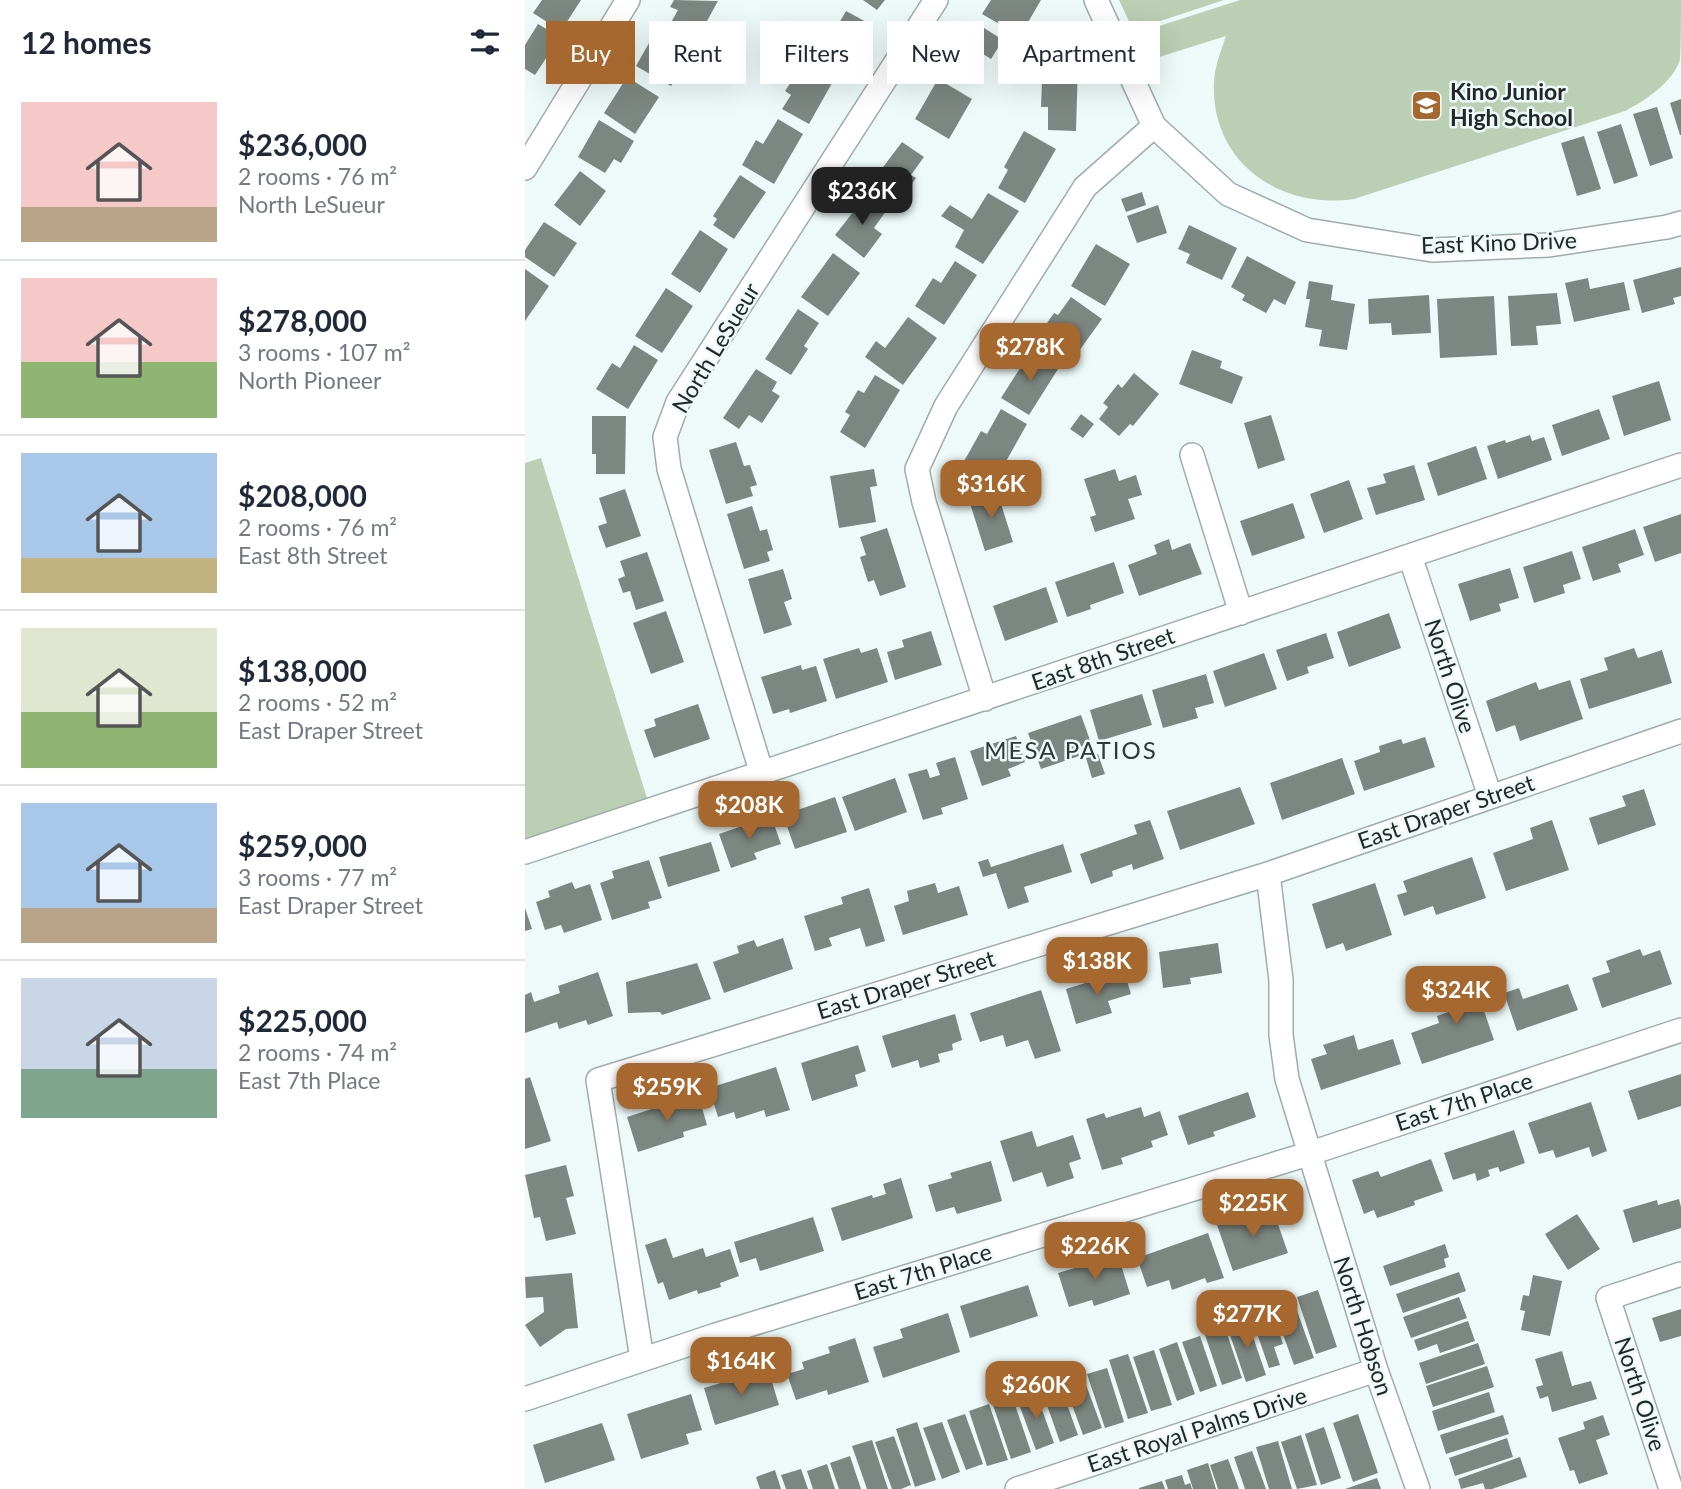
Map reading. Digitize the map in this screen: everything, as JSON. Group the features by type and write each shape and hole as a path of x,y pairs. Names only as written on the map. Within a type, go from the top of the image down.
{"street":[{"path":"525,168 628,0"},
{"name":"North LeSueur","path":"762,774 669,469 665,437 678,402 936,0"},
{"name":"East Kino Drive","path":"1096,0 1154,126 1228,194 1307,230 1432,250 1549,245 1681,223"},
{"path":"985,699 924,502 917,468 946,406 1085,187 1154,126"},
{"path":"1192,455 1241,612"},
{"name":"East 8th Street","path":"525,852 1681,465"},
{"name":"North Olive","path":"1410,556 1490,796"},
{"name":"East Draper Street","path":"642,1359 598,1080 1268,874 1681,731"},
{"name":"North Hobson","path":"1268,874 1281,980 1281,1035 1287,1079 1376,1370 1417,1489"},
{"name":"East 7th Place","path":"525,1399 642,1359 1308,1154 1681,1030"},
{"name":"North Olive","path":"1671,1489 1608,1298 1681,1274"},
{"name":"East Royal Palms Drive","path":"1017,1489 1376,1370"}],"green space":[{"path":"1119,0 1224,0 1160,21 1129,21"},
{"name":"Kino Junior High School","path":"1240,0 1681,0 1680,60 1671,76 1650,96 1625,111 1354,199 1300,197 1276,188 1255,175 1237,157 1224,136 1216,110 1214,82 1226,36 1160,57 1160,26"},
{"path":"541,458 651,811 525,852 525,463"}],"building":[{"path":"542,0 581,0 567,21 546,21 533,13"},
{"path":"674,0 718,1 707,21 672,21 678,10 670,7"},
{"path":"863,0 885,0 877,10"},
{"path":"991,0 1041,0 1029,21 998,21 998,23 982,14"},
{"path":"846,11 864,21 840,21"},
{"path":"538,24 546,29 546,58 535,75 525,69 525,45"},
{"path":"984,28 998,37 998,48 991,59 984,55"},
{"path":"649,43 649,73 636,66"},
{"path":"635,82 659,97 635,134 604,113 623,84"},
{"path":"790,84 832,84 809,124 782,109 791,95 785,91"},
{"path":"935,84 946,84 972,99 949,139 915,119"},
{"path":"1042,84 1077,84 1076,131 1048,130 1048,107 1041,107"},
{"path":"1681,99 1681,135 1680,135 1670,103"},
{"path":"1657,107 1673,158 1650,166 1633,114"},
{"path":"778,119 803,134 774,184 742,165 756,140 763,144"},
{"path":"599,120 634,141 621,163 614,159 605,173 578,157"},
{"path":"1621,124 1638,176 1614,184 1597,132"},
{"path":"1024,131 1056,149 1025,203 998,188 1008,170 1004,167"},
{"path":"1584,136 1601,189 1577,196 1561,143"},
{"path":"902,142 924,157 911,175 916,178 898,203 871,183"},
{"path":"580,171 606,191 580,226 554,205"},
{"path":"740,175 766,192 734,239 713,225 717,219 713,216"},
{"path":"1142,192 1146,205 1126,212 1121,199"},
{"path":"988,193 1019,211 983,264 955,247 964,230 941,216 950,205 972,219"},
{"path":"866,196 886,211 874,228 882,234 864,258 835,235"},
{"path":"1158,205 1167,233 1137,243 1127,216"},
{"path":"544,222 577,243 554,277 525,257 525,250"},
{"path":"1189,225 1237,248 1222,280 1186,263 1190,254 1178,249"},
{"path":"700,230 728,249 700,293 671,274"},
{"path":"1096,244 1130,264 1105,306 1071,286"},
{"path":"833,253 860,273 828,316 801,297"},
{"path":"1247,256 1296,282 1285,305 1274,299 1266,313 1242,300 1245,295 1231,287"},
{"path":"955,261 977,275 944,325 915,306 933,278 941,283"},
{"path":"1681,267 1681,296 1673,298 1675,304 1642,313 1633,280"},
{"path":"525,269 549,286 525,321"},
{"path":"1588,278 1590,289 1624,282 1630,310 1574,322 1565,283"},
{"path":"1309,281 1333,285 1331,300 1355,304 1347,350 1319,346 1322,330 1305,327 1310,299 1306,299"},
{"path":"666,288 693,306 662,353 635,336"},
{"path":"1557,293 1561,324 1536,326 1538,345 1511,346 1508,296"},
{"path":"1429,295 1431,333 1392,335 1391,323 1369,324 1368,299"},
{"path":"1494,296 1497,355 1440,358 1437,299"},
{"path":"1071,297 1102,319 1074,358 1040,333 1054,313 1058,315"},
{"path":"798,309 819,323 804,346 808,349 791,375 765,359"},
{"path":"908,317 937,338 903,385 865,357 876,341 885,348"},
{"path":"634,345 658,360 628,409 596,389 612,363 620,368"},
{"path":"1192,350 1222,361 1220,368 1243,377 1232,404 1179,384"},
{"path":"1031,351 1058,369 1029,415 1001,398"},
{"path":"756,369 777,382 772,391 780,396 762,423 749,415 739,429 723,418"},
{"path":"1134,373 1159,394 1133,426 1130,424 1119,436 1099,419 1108,407 1103,403 1118,384 1122,388"},
{"path":"875,375 900,390 865,448 840,432 850,415 845,412 858,390 864,393"},
{"path":"1659,381 1671,420 1624,436 1612,396"},
{"path":"1001,409 1027,424 995,481 963,463 981,431 987,434"},
{"path":"1599,409 1610,439 1562,456 1552,425"},
{"path":"1081,414 1094,424 1083,438 1070,429"},
{"path":"1271,415 1285,460 1258,469 1244,423"},
{"path":"592,416 626,416 625,474 596,474 596,454 592,454"},
{"path":"1530,435 1532,441 1544,437 1552,460 1498,479 1487,446"},
{"path":"736,442 744,466 750,465 757,485 750,487 753,496 726,504 709,450"},
{"path":"1476,446 1487,479 1438,496 1427,463"},
{"path":"1414,465 1425,500 1376,515 1367,488 1386,483 1383,474"},
{"path":"874,469 877,486 870,487 876,522 839,528 830,476"},
{"path":"1115,469 1119,481 1136,475 1142,495 1128,499 1135,519 1095,532 1090,517 1096,515 1084,479"},
{"path":"1349,480 1363,519 1324,533 1310,494"},
{"path":"996,488 1013,542 985,551 968,497"},
{"path":"625,489 641,536 606,548 598,526 607,523 599,498"},
{"path":"1293,503 1305,538 1252,556 1240,521"},
{"path":"752,506 760,531 767,529 773,550 767,552 770,561 744,569 727,514"},
{"path":"1681,514 1681,553 1655,562 1643,527"},
{"path":"887,528 906,587 880,596 874,580 868,582 860,557 866,555 860,537"},
{"path":"1635,529 1644,555 1618,564 1621,572 1593,581 1582,547"},
{"path":"1169,539 1172,550 1190,543 1202,574 1139,596 1128,565 1157,554 1154,545"},
{"path":"1572,551 1581,579 1563,585 1565,593 1534,603 1523,567"},
{"path":"647,552 664,601 636,610 630,591 623,593 618,579 625,576 620,561"},
{"path":"1114,562 1124,593 1090,605 1091,609 1067,617 1055,582"},
{"path":"1510,568 1519,598 1499,604 1501,611 1470,621 1458,584"},
{"path":"783,569 792,599 784,602 792,625 764,634 748,579"},
{"path":"1046,587 1058,622 1005,641 993,606"},
{"path":"666,611 684,662 651,674 633,623"},
{"path":"1389,613 1401,648 1349,667 1337,632"},
{"path":"931,631 942,665 895,680 887,652 904,647 902,640"},
{"path":"1326,633 1334,658 1307,667 1309,673 1287,681 1276,650"},
{"path":"859,648 861,653 877,648 888,682 836,699 823,659"},
{"path":"1634,648 1638,658 1662,650 1672,683 1589,709 1580,679 1608,670 1604,658"},
{"path":"1264,653 1277,689 1225,707 1213,671"},
{"path":"801,665 802,670 816,666 827,701 790,713 789,709 773,714 761,677"},
{"path":"1206,674 1214,703 1195,708 1198,718 1163,728 1152,690"},
{"path":"1570,680 1583,719 1520,741 1515,725 1496,732 1486,701 1536,682 1539,690"},
{"path":"1142,694 1152,725 1099,741 1090,710"},
{"path":"698,704 710,739 654,758 644,730 656,726 654,719"},
{"path":"1081,715 1091,743 1077,748 1079,756 1041,769 1028,733"},
{"path":"1016,736 1025,762 1008,769 1011,776 982,786 970,751"},
{"path":"1425,737 1435,767 1364,791 1354,761 1380,752 1379,746 1401,739 1403,744"},
{"path":"1098,754 1105,774 1092,778 1086,758"},
{"path":"955,757 968,799 941,808 943,814 923,820 908,774 927,769 930,778 940,775 936,763"},
{"path":"1342,758 1355,794 1282,820 1270,783"},
{"path":"895,778 907,812 855,831 842,797"},
{"path":"1240,787 1255,824 1180,850 1167,811"},
{"path":"1644,789 1656,825 1598,845 1589,818 1626,806 1622,796"},
{"path":"835,797 847,832 795,849 783,815"},
{"path":"771,816 781,844 754,853 757,859 731,868 719,834"},
{"path":"1150,820 1164,859 1133,870 1132,864 1112,871 1113,876 1091,884 1080,854 1137,834 1134,825"},
{"path":"1552,820 1569,870 1506,891 1493,853 1533,839 1530,828"},
{"path":"711,842 720,871 668,887 659,857"},
{"path":"1063,844 1072,872 1024,887 1029,902 1008,909 996,873 983,877 978,862 988,859 991,867"},
{"path":"1472,857 1486,898 1436,915 1433,906 1404,916 1397,895 1407,892 1403,881"},
{"path":"649,860 662,898 648,902 650,908 612,920 600,883 614,878 612,871"},
{"path":"572,882 575,889 590,884 602,920 564,933 561,925 545,930 536,902 550,897 548,891"},
{"path":"935,883 938,893 959,886 968,915 903,935 894,906 909,901 907,891"},
{"path":"1375,883 1392,935 1346,951 1343,943 1326,949 1312,904"},
{"path":"869,888 885,941 866,947 860,928 829,938 832,946 815,951 804,916 843,904 841,897"},
{"path":"525,908 532,929 525,931"},
{"path":"783,938 793,969 724,993 713,962 739,953 737,946 754,940 757,947"},
{"path":"1218,943 1222,973 1190,978 1191,984 1163,988 1159,952"},
{"path":"1640,949 1643,956 1660,950 1672,984 1602,1008 1592,978 1610,972 1606,961"},
{"path":"697,963 711,999 662,1015 660,1012 628,1013 626,982"},
{"path":"1124,971 1131,994 1108,1001 1112,1013 1076,1024 1066,989"},
{"path":"598,972 613,1016 588,1025 586,1020 559,1029 557,1022 525,1033 525,995 531,992 534,1002 560,993 558,986"},
{"path":"1472,976 1494,1040 1422,1064 1411,1033 1439,1023 1437,1016 1457,1009 1449,984"},
{"path":"1568,984 1578,1010 1517,1031 1504,993 1519,988 1523,999"},
{"path":"1041,990 1061,1051 1035,1059 1028,1040 1006,1047 1003,1035 980,1042 970,1013"},
{"path":"955,1014 962,1040 952,1044 953,1050 938,1054 940,1062 920,1068 918,1060 892,1068 882,1036"},
{"path":"1354,1035 1358,1050 1393,1039 1401,1064 1321,1090 1311,1059 1327,1054 1323,1045"},
{"path":"858,1045 866,1071 855,1075 858,1086 812,1101 801,1063"},
{"path":"776,1067 790,1110 766,1117 764,1110 736,1119 734,1112 718,1117 709,1088"},
{"path":"1681,1074 1681,1106 1638,1120 1628,1091"},
{"path":"530,1077 551,1141 525,1149 525,1079"},
{"path":"1248,1092 1256,1117 1213,1132 1215,1136 1188,1145 1178,1116"},
{"path":"698,1094 707,1125 683,1132 684,1137 638,1152 627,1117"},
{"path":"1591,1102 1607,1151 1592,1157 1589,1147 1556,1158 1553,1150 1539,1154 1528,1123"},
{"path":"1141,1107 1144,1117 1160,1111 1168,1135 1151,1141 1153,1147 1121,1158 1123,1164 1102,1170 1086,1119 1104,1113 1106,1118"},
{"path":"1514,1130 1525,1163 1500,1172 1498,1167 1488,1170 1490,1176 1477,1181 1475,1173 1453,1180 1444,1153"},
{"path":"1032,1131 1037,1147 1073,1135 1081,1159 1069,1163 1074,1178 1047,1187 1042,1172 1013,1182 1000,1141"},
{"path":"1431,1159 1443,1191 1414,1201 1415,1205 1377,1218 1374,1210 1364,1214 1352,1180 1378,1171 1381,1177"},
{"path":"991,1161 1002,1201 957,1214 954,1207 936,1212 928,1185 952,1178 950,1173"},
{"path":"566,1165 574,1196 566,1198 576,1234 546,1241 540,1217 534,1218 525,1175"},
{"path":"901,1178 913,1218 842,1241 831,1208 872,1195 873,1198 886,1194 883,1184"},
{"path":"1679,1199 1681,1228 1633,1243 1623,1210 1657,1200 1658,1205"},
{"path":"1272,1207 1288,1253 1233,1271 1217,1225"},
{"path":"1577,1214 1600,1249 1568,1270 1545,1234"},
{"path":"813,1217 824,1251 760,1271 756,1258 740,1263 734,1242"},
{"path":"1208,1233 1224,1278 1207,1283 1205,1278 1172,1290 1169,1280 1147,1287 1137,1258"},
{"path":"666,1238 673,1258 703,1248 706,1257 730,1249 739,1276 720,1283 721,1287 698,1294 697,1290 669,1300 663,1282 658,1284 645,1245"},
{"path":"1445,1244 1449,1257 1444,1259 1446,1267 1390,1286 1383,1266"},
{"path":"1118,1255 1130,1294 1094,1306 1092,1300 1069,1307 1058,1273"},
{"path":"1459,1272 1466,1291 1403,1313 1396,1294"},
{"path":"572,1273 578,1328 566,1329 540,1347 525,1325 544,1312 543,1297 526,1298 525,1277"},
{"path":"1533,1275 1562,1281 1550,1336 1521,1330 1525,1311 1520,1310 1523,1295 1529,1296"},
{"path":"1028,1285 1038,1316 970,1338 960,1306"},
{"path":"1318,1290 1337,1347 1316,1354 1297,1297"},
{"path":"1292,1297 1314,1358 1294,1365 1272,1304"},
{"path":"1459,1297 1467,1318 1411,1338 1403,1317"},
{"path":"1271,1309 1283,1344 1274,1347 1280,1365 1269,1368 1251,1316"},
{"path":"1681,1309 1681,1336 1660,1342 1652,1318"},
{"path":"948,1313 960,1352 883,1378 873,1347 903,1338 900,1329"},
{"path":"1247,1319 1266,1375 1246,1382 1227,1326"},
{"path":"1468,1321 1475,1341 1440,1353 1437,1344 1418,1351 1414,1340"},
{"path":"1224,1325 1242,1378 1222,1385 1204,1332"},
{"path":"1200,1336 1217,1386 1200,1392 1182,1342"},
{"path":"855,1338 869,1382 828,1395 827,1390 796,1400 787,1374 804,1369 802,1362 830,1353 828,1347"},
{"path":"1177,1342 1195,1394 1177,1401 1159,1349"},
{"path":"1478,1343 1485,1364 1426,1384 1419,1363"},
{"path":"1154,1350 1172,1405 1151,1411 1133,1357"},
{"path":"1562,1351 1572,1386 1591,1381 1597,1399 1552,1412 1548,1396 1540,1399 1536,1387 1543,1385 1535,1359"},
{"path":"1128,1354 1148,1413 1128,1419 1109,1360"},
{"path":"1487,1366 1494,1387 1433,1407 1426,1386"},
{"path":"1107,1368 1124,1422 1105,1428 1087,1374"},
{"path":"768,1369 779,1405 715,1425 704,1388"},
{"path":"1082,1374 1102,1428 1083,1435 1063,1380"},
{"path":"1060,1385 1078,1435 1060,1442 1042,1391"},
{"path":"1489,1392 1495,1412 1438,1431 1432,1411"},
{"path":"1036,1393 1054,1443 1036,1450 1017,1399"},
{"path":"691,1394 702,1430 686,1434 689,1444 641,1459 627,1414"},
{"path":"1012,1396 1031,1452 1011,1459 992,1402"},
{"path":"989,1404 1008,1460 987,1466 969,1411"},
{"path":"965,1414 983,1464 966,1470 947,1420"},
{"path":"1358,1414 1378,1473 1353,1482 1333,1423"},
{"path":"1503,1415 1509,1434 1446,1454 1440,1435"},
{"path":"1603,1415 1610,1435 1596,1440 1608,1474 1579,1484 1574,1470 1570,1471 1558,1438 1585,1429 1583,1422"},
{"path":"917,1422 936,1480 915,1487 896,1429"},
{"path":"942,1422 960,1472 942,1479 923,1428"},
{"path":"602,1423 615,1460 545,1483 533,1445"},
{"path":"1324,1427 1341,1478 1321,1485 1305,1434"},
{"path":"1301,1435 1317,1485 1297,1489 1281,1442"},
{"path":"894,1436 911,1485 901,1489 892,1489 875,1442"},
{"path":"1507,1438 1513,1457 1455,1476 1449,1458"},
{"path":"872,1440 888,1489 867,1489 852,1446"},
{"path":"1278,1441 1292,1489 1269,1489 1256,1447"},
{"path":"1252,1451 1266,1489 1245,1489 1234,1457"},
{"path":"850,1456 861,1489 839,1489 830,1463"},
{"path":"1520,1457 1527,1477 1492,1489 1485,1489 1483,1483 1461,1489 1458,1479"},
{"path":"1228,1459 1239,1489 1218,1489 1210,1465"},
{"path":"1208,1463 1216,1489 1193,1489 1187,1470"},
{"path":"827,1464 835,1489 813,1489 807,1471"},
{"path":"801,1469 808,1489 786,1489 781,1475"},
{"path":"775,1470 781,1489 760,1489 756,1477"},
{"path":"1182,1475 1185,1485 1190,1483 1192,1489 1168,1489 1165,1480"},
{"path":"1377,1478 1381,1489 1345,1489"},
{"path":"1162,1481 1165,1489 1139,1489 1139,1488"}],"place":[{"name":"Kino Junior High School","path":"1427,105"}],"district":[{"name":"MESA PATIOS","path":"1071,751"}]}
